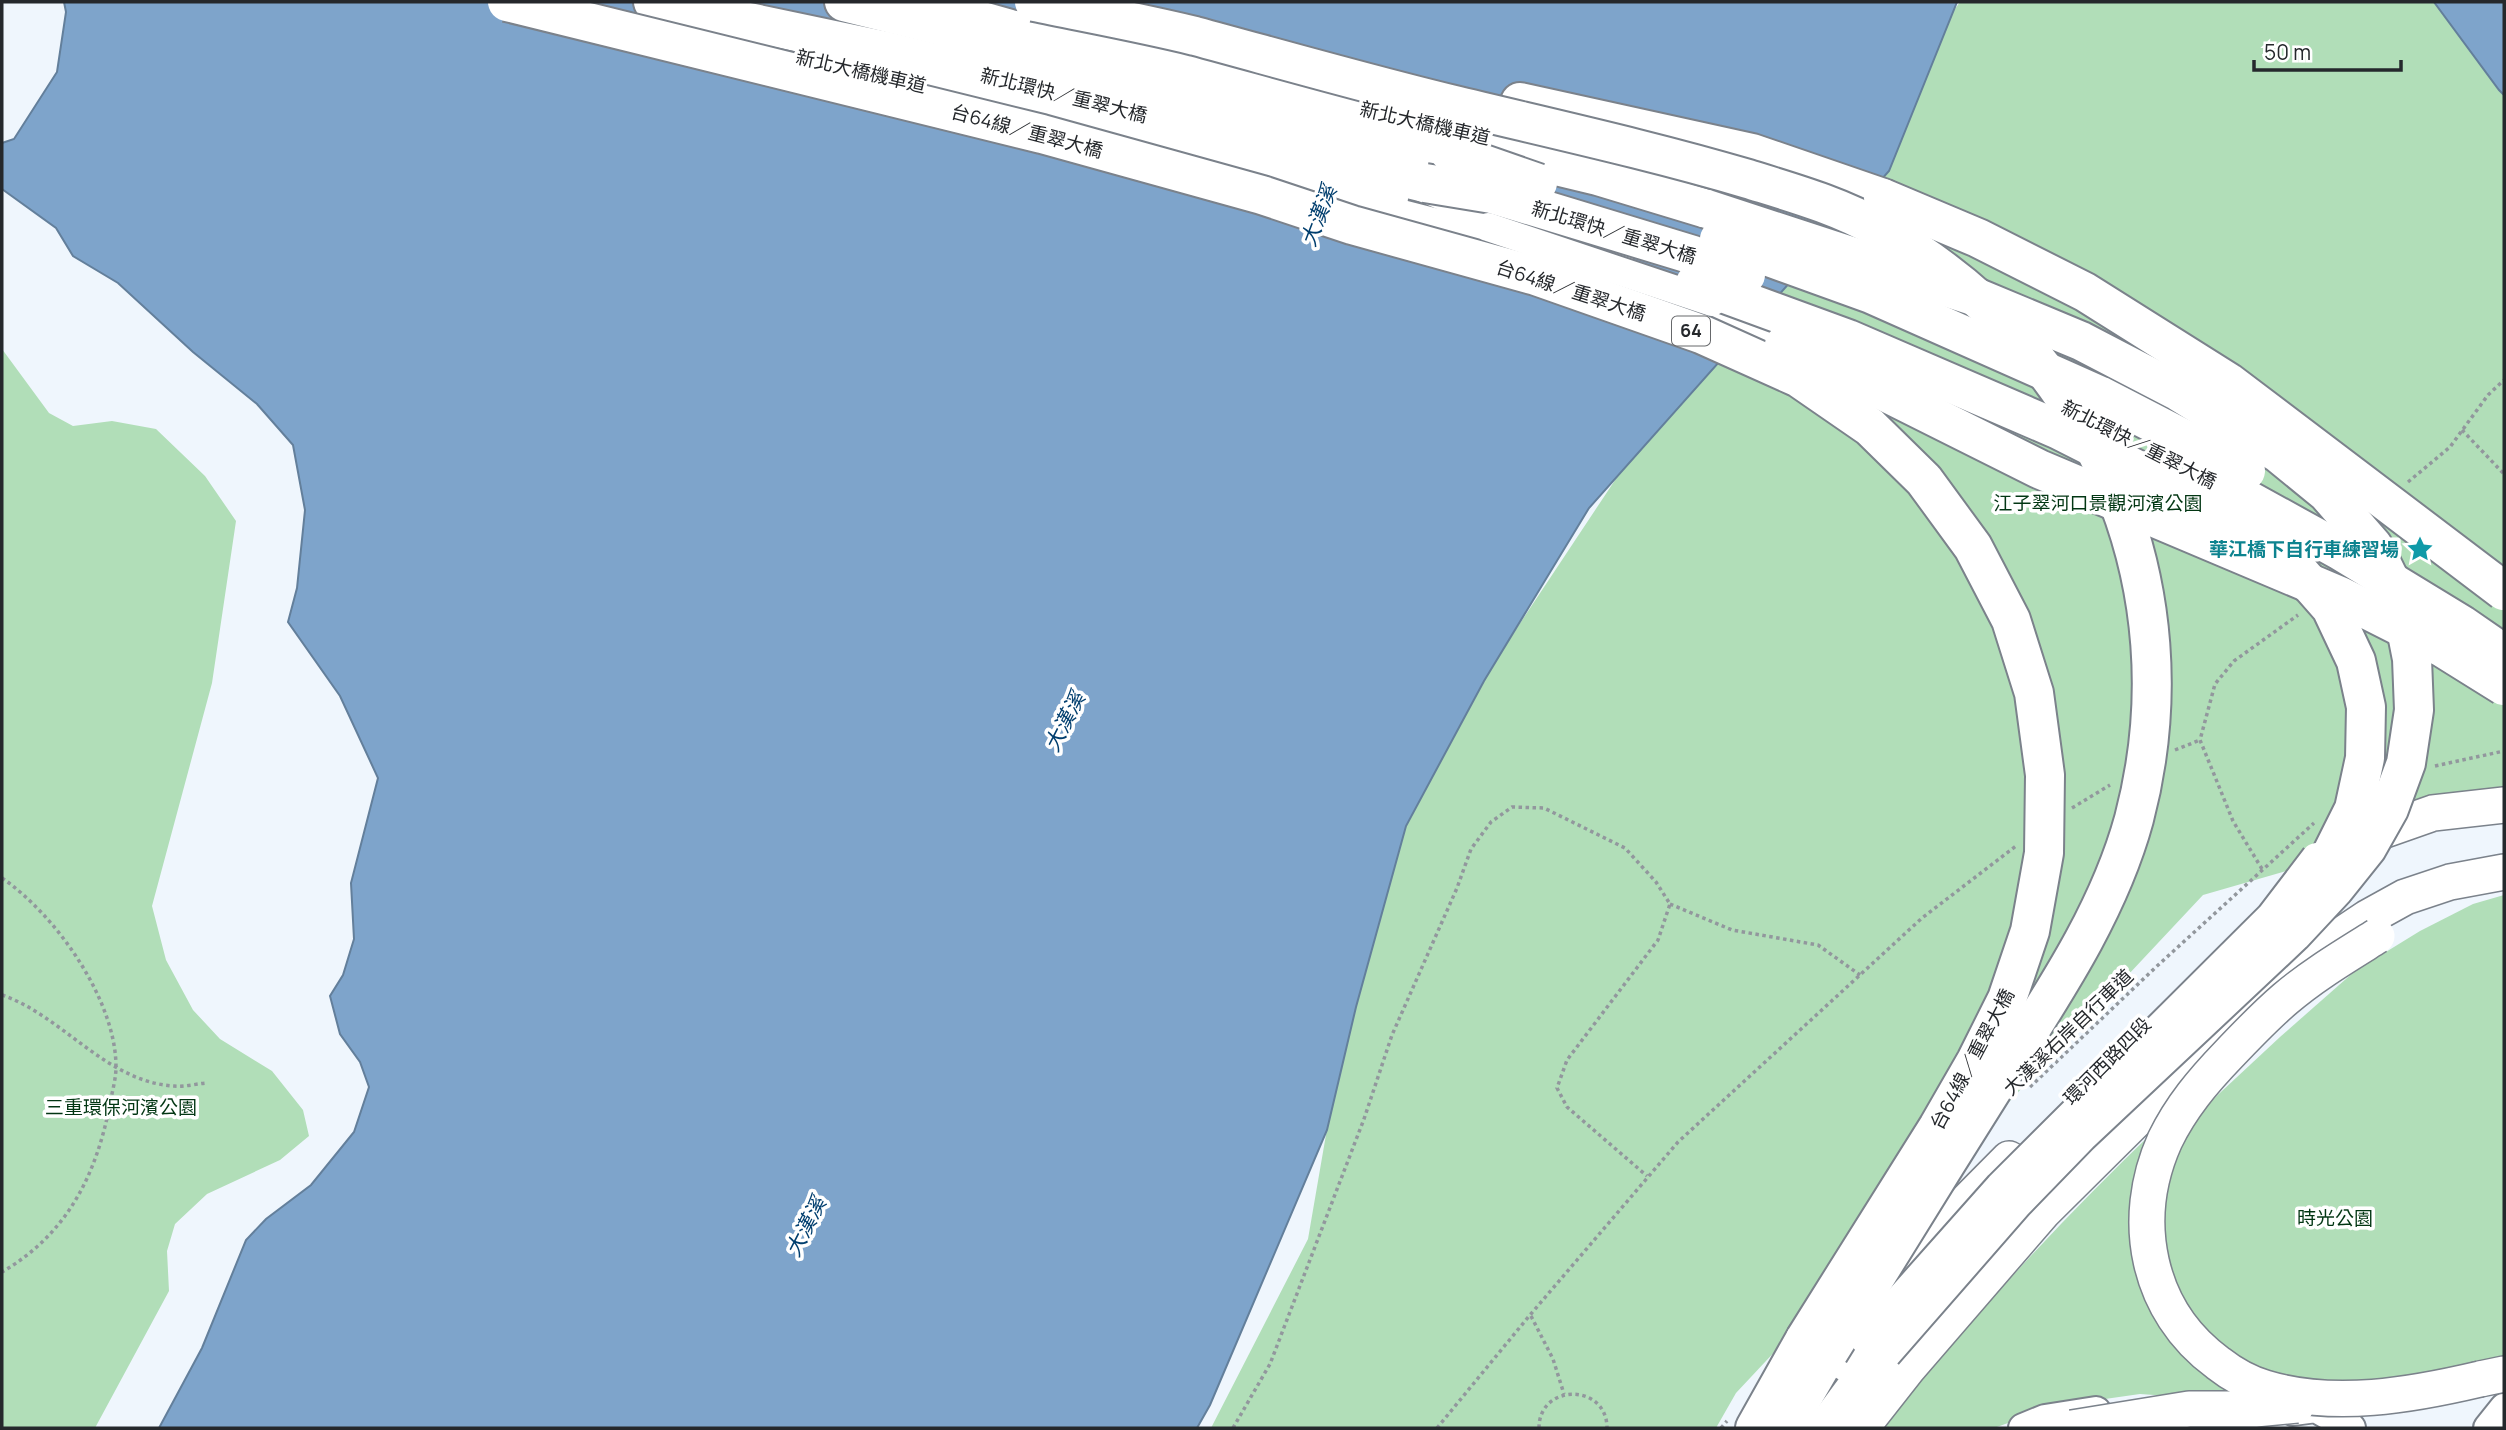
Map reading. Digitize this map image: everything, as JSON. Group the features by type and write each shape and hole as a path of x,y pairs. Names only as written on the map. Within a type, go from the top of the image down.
{"highway":[{"name":"台64線／重翠大橋","path":"506,2 1042,134 1262,195 1352,225 1536,276 1701,334 1799,378 1870,427 1924,480 1973,547 2011,620 2034,693 2045,775 2044,853 2030,932 2007,999 1976,1061 1938,1126 1857,1354"},
{"name":"新北環快／重翠大橋","path":"653,2 690,6 882,50 1425,183 1492,194 1693,255 1877,324 2024,387 2225,486 2339,550 2462,625 2504,654"},
{"name":"新北環快／重翠大橋","path":"844,2 1448,152 1513,175 1674,223 1871,294 2099,394 2371,540 2504,624"},
{"name":"台64線／重翠大橋","path":"1034,2 1189,35 1388,89 1701,165 1805,196 1878,228 1947,271 1999,316 2043,364 2090,438 2123,511 2144,587 2152,672 2147,752 2133,820 2107,895 1857,1354"},
{"path":"1388,89 1453,88 1752,153 1883,198 1978,238 2085,292 2228,382 2504,591"},
{"path":"1448,152 1507,154 1598,176 1973,296 2081,341 2179,392 2278,453 2327,493 2373,546 2401,603 2412,659 2414,710 2406,763 2389,809 2367,848 2335,888 2293,933 2079,1134 1857,1354"},
{"path":"1425,183 1490,212 1848,340 2071,435 2197,500 2236,523 2295,567 2332,608 2356,661 2366,707 2365,758 2354,809 2323,871 2280,923 2006,1193 1857,1354 1823,1412"},
{"path":"1262,195 1357,208 1483,240 1657,295 1766,337 1865,382 2039,469 2340,596 2443,648 2504,686"},
{"name":"64","path":"1742,1423 1857,1354"},
{"name":"64","path":"1784,1428 1857,1354"}],"main road":[{"name":"環河西路四段","path":"1793,1428 1823,1412 1833,1353 1893,1276 2222,945 2291,880 2356,840 2434,813 2504,805"},
{"path":"2377,1398 2291,1394 2264,1388 2234,1375 2203,1352 2176,1322 2153,1275 2148,1253 2148,1202 2152,1172 2166,1138 2196,1089 2254,1027 2286,998 2377,936 2435,903 2500,872"},
{"path":"1861,1428 1909,1367 2043,1212 2282,975 2367,918 2405,897 2450,882 2500,872"},
{"path":"2072,1428 2189,1409 2255,1409 2377,1398 2504,1377"}],"street":[{"name":"新北大橋機車道","path":"558,2 1121,131 1420,205 1690,294 1843,350 2053,442 2192,512 2247,545 2292,580 2322,615 2346,667 2354,710 2354,757 2343,804 2313,864 2270,916 2000,1186 1857,1354"},
{"name":"新北大橋機車道","path":"933,2 1024,27 1602,166 1978,285 2086,331 2186,381 2273,436 2335,486 2383,540 2413,601 2425,658 2427,712 2418,767 2402,814 2378,854 2345,897 2234,1006 2167,1064 2022,1208 1857,1354"},
{"path":"2140,1428 2316,1408 2400,1402 2504,1377"},
{"path":"2023,1428 2045,1419 2162,1401 2316,1408 2351,1428"},
{"path":"2488,1428 2504,1408"}],"path":[{"path":"2400,489 2450,447 2488,395 2504,380"},
{"path":"2462,430 2504,474"},
{"path":"2262,869 2233,821 2200,740 2216,684 2228,668 2307,608"},
{"path":"2165,754 2200,740"},
{"path":"2435,766 2504,751"},
{"path":"2068,810 2111,784"},
{"path":"1233,1428 1270,1364 1364,1119 1392,1035 1457,888 1471,849 1491,822 1512,807 1544,808 1625,848 1656,882 1670,904 1732,930 1818,945 1860,975"},
{"name":"大漢溪右岸自行車道","path":"2030,1087 2314,823"},
{"path":"1437,1428 1678,1142 1922,918 2023,841"},
{"path":"2,878 55,925 83,966 109,1024 116,1068 104,1133 89,1178 60,1223 23,1260 2,1272"},
{"path":"1647,1176 1567,1107 1557,1088 1567,1060 1658,940 1670,904"},
{"path":"2,995 14,999 65,1030 116,1068 142,1080 174,1087 206,1083"},
{"path":"1530,1315 1553,1359 1564,1394"},
{"path":"1539,1428 1547,1405 1564,1394 1583,1394 1592,1399 1605,1413 1607,1428"},
{"path":"1721,1428 1742,1423"}],"green space":[{"name":"江子翠河口景觀河濱公園","path":"1960,2 2461,2 2504,53 2504,808 2203,895 1736,1393 1716,1428 1211,1428 1308,1239 1377,839 1635,450"},
{"name":"三重環保河濱公園","path":"2,349 49,413 73,426 112,421 156,429 205,476 236,521 212,683 152,906 166,960 193,1010 220,1039 272,1071 303,1110 309,1136 280,1160 207,1194 175,1224 167,1251 169,1291 95,1428 2,1428"},
{"name":"時光公園","path":"2504,895 2504,1367 2355,1388 2254,1377 2193,1330 2152,1218 2193,1118 2355,971 2420,931 2473,904"},
{"path":"2155,1130 2144,1271 2282,1404 2140,1394 2056,1406 1994,1428 1883,1428 2014,1274"}],"water":[{"name":"大漢溪","path":"64,2 1957,2 1889,171 1589,508 1484,681 1406,826 1356,1007 1327,1130 1210,1405 1197,1428 159,1428 202,1348 246,1240 266,1219 311,1185 354,1132 369,1087 360,1062 340,1034 330,996 343,975 354,939 351,883 378,778 340,696 288,622 297,588 305,510 293,445 257,404 193,352 118,283 73,256 56,228 2,189 2,143 14,139 57,72 66,12"},
{"path":"2434,2 2504,2 2504,95 2499,90"}],"place":[{"name":"華江橋下自行車練習場","path":"2420,549"}]}
